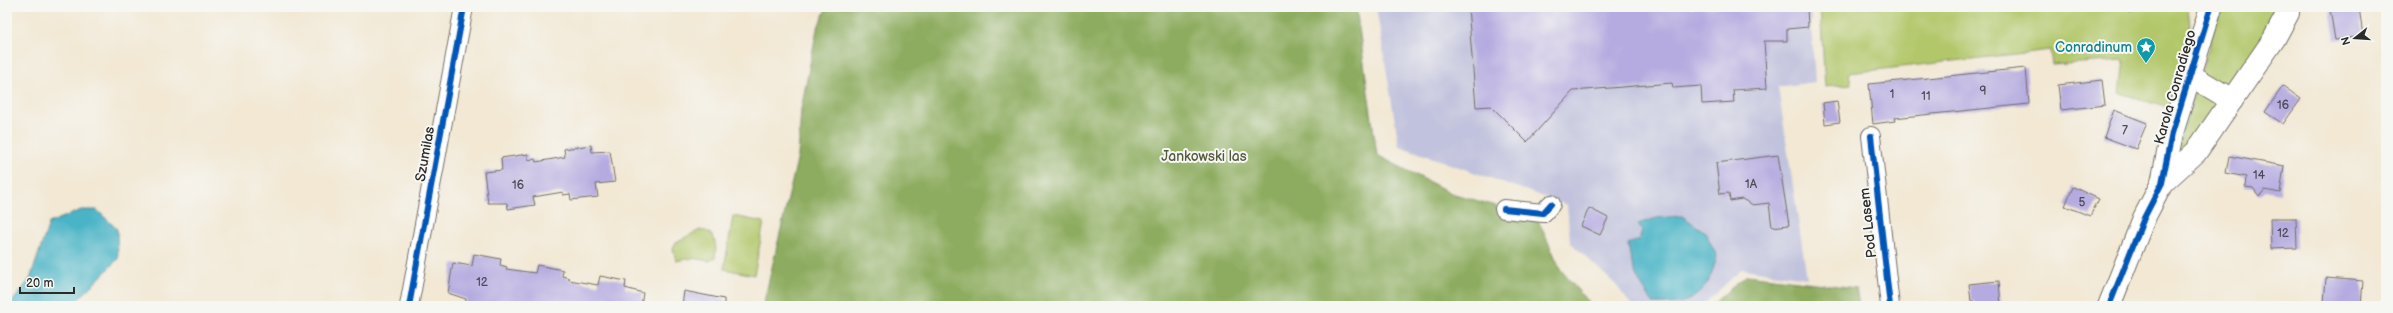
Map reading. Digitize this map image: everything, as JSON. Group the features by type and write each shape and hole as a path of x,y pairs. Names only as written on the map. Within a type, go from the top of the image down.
{"street":[{"name":"Szumilas","path":"409,306 464,7"},
{"name":"Karola Conradiego","path":"2109,306 2144,218 2162,183 2172,133 2211,7"},
{"name":"Karola Conradiego","path":"2162,183 2196,152 2274,39 2288,13 2288,7"},
{"path":"2190,75 2232,100"},
{"name":"Pod Lasem","path":"1871,136 1890,306"},
{"path":"1504,209 1543,213 1551,204"}],"shaded area":[{"path":"1376,7 1810,7 1815,82 1778,87 1807,278 1742,269 1702,306 1632,306 1616,285 1570,242 1567,205 1399,146"}],"green space":[{"name":"Jankowski las","path":"827,7 1356,7 1377,155 1451,193 1537,218 1561,270 1591,306 763,306 798,156 801,109 817,29"},
{"path":"1820,7 2188,7 2190,27 2169,108 2120,93 2124,60 2052,65 2050,50 1849,73 1851,84 1825,87"},
{"path":"2221,7 2279,7 2258,45 2170,173"},
{"path":"733,216 764,222 754,275 724,269"},
{"path":"700,230 709,233 712,236 716,248 715,258 709,261 692,258 676,261 673,248 676,242"},
{"path":"1747,275 1856,288 1859,306 1710,306"}],"water":[{"path":"81,210 97,210 117,229 118,259 72,306 9,306 30,279 49,223"},
{"path":"1682,216 1705,232 1717,256 1713,269 1709,280 1703,288 1697,295 1689,300 1679,303 1654,304 1636,276 1628,244 1639,240 1642,231 1638,224 1657,218"}],"building":[{"path":"1468,7 1807,7 1808,27 1787,29 1787,41 1764,41 1767,88 1733,90 1734,102 1702,104 1701,86 1673,88 1672,83 1573,91 1527,142 1491,106 1476,107"},
{"path":"2359,7 2363,36 2335,40 2330,9"},
{"path":"2026,68 2029,104 1894,118 1895,121 1873,124 1869,84"},
{"path":"2102,80 2105,105 2061,110 2058,85"},
{"path":"2283,86 2301,99 2283,124 2265,112"},
{"path":"1837,101 1840,122 1825,124 1823,103"},
{"path":"2114,110 2147,123 2136,149 2104,137"},
{"path":"591,145 592,152 610,151 615,182 596,184 598,197 571,200 570,194 563,195 563,192 533,197 535,205 508,209 507,203 488,203 484,172 502,170 501,158 528,154 528,160 535,159 536,162 565,157 564,149"},
{"path":"1778,155 1789,225 1772,227 1769,203 1753,205 1742,199 1730,201 1729,193 1720,194 1716,163"},
{"path":"2229,156 2284,166 2280,193 2265,190 2259,196 2253,188 2245,187 2246,177 2226,173"},
{"path":"2073,187 2099,199 2090,216 2065,206"},
{"path":"1589,208 1608,218 1600,235 1581,226"},
{"path":"2270,218 2296,218 2297,248 2271,249"},
{"path":"474,254 501,259 500,265 507,267 506,269 535,273 537,265 563,270 562,276 569,278 569,280 598,285 600,276 626,281 625,288 643,293 641,306 520,306 493,301 492,306 465,306 466,299 448,293 453,263 472,266"},
{"path":"2326,278 2363,281 2361,306 2324,303"},
{"path":"1999,281 2001,306 1974,306 1974,301 1971,301 1969,284"},
{"path":"684,291 724,299 724,306 682,306"}],"marked path":[{"path":"2128,7 2131,8 2131,13"}],"cycle path":[{"path":"409,306 464,7"},
{"path":"2109,306 2144,218 2162,183 2172,133 2211,7"},
{"path":"1871,136 1890,306"},
{"path":"1504,209 1543,213 1551,204"}],"place":[{"name":"Conradinum","path":"2146,64"}]}
